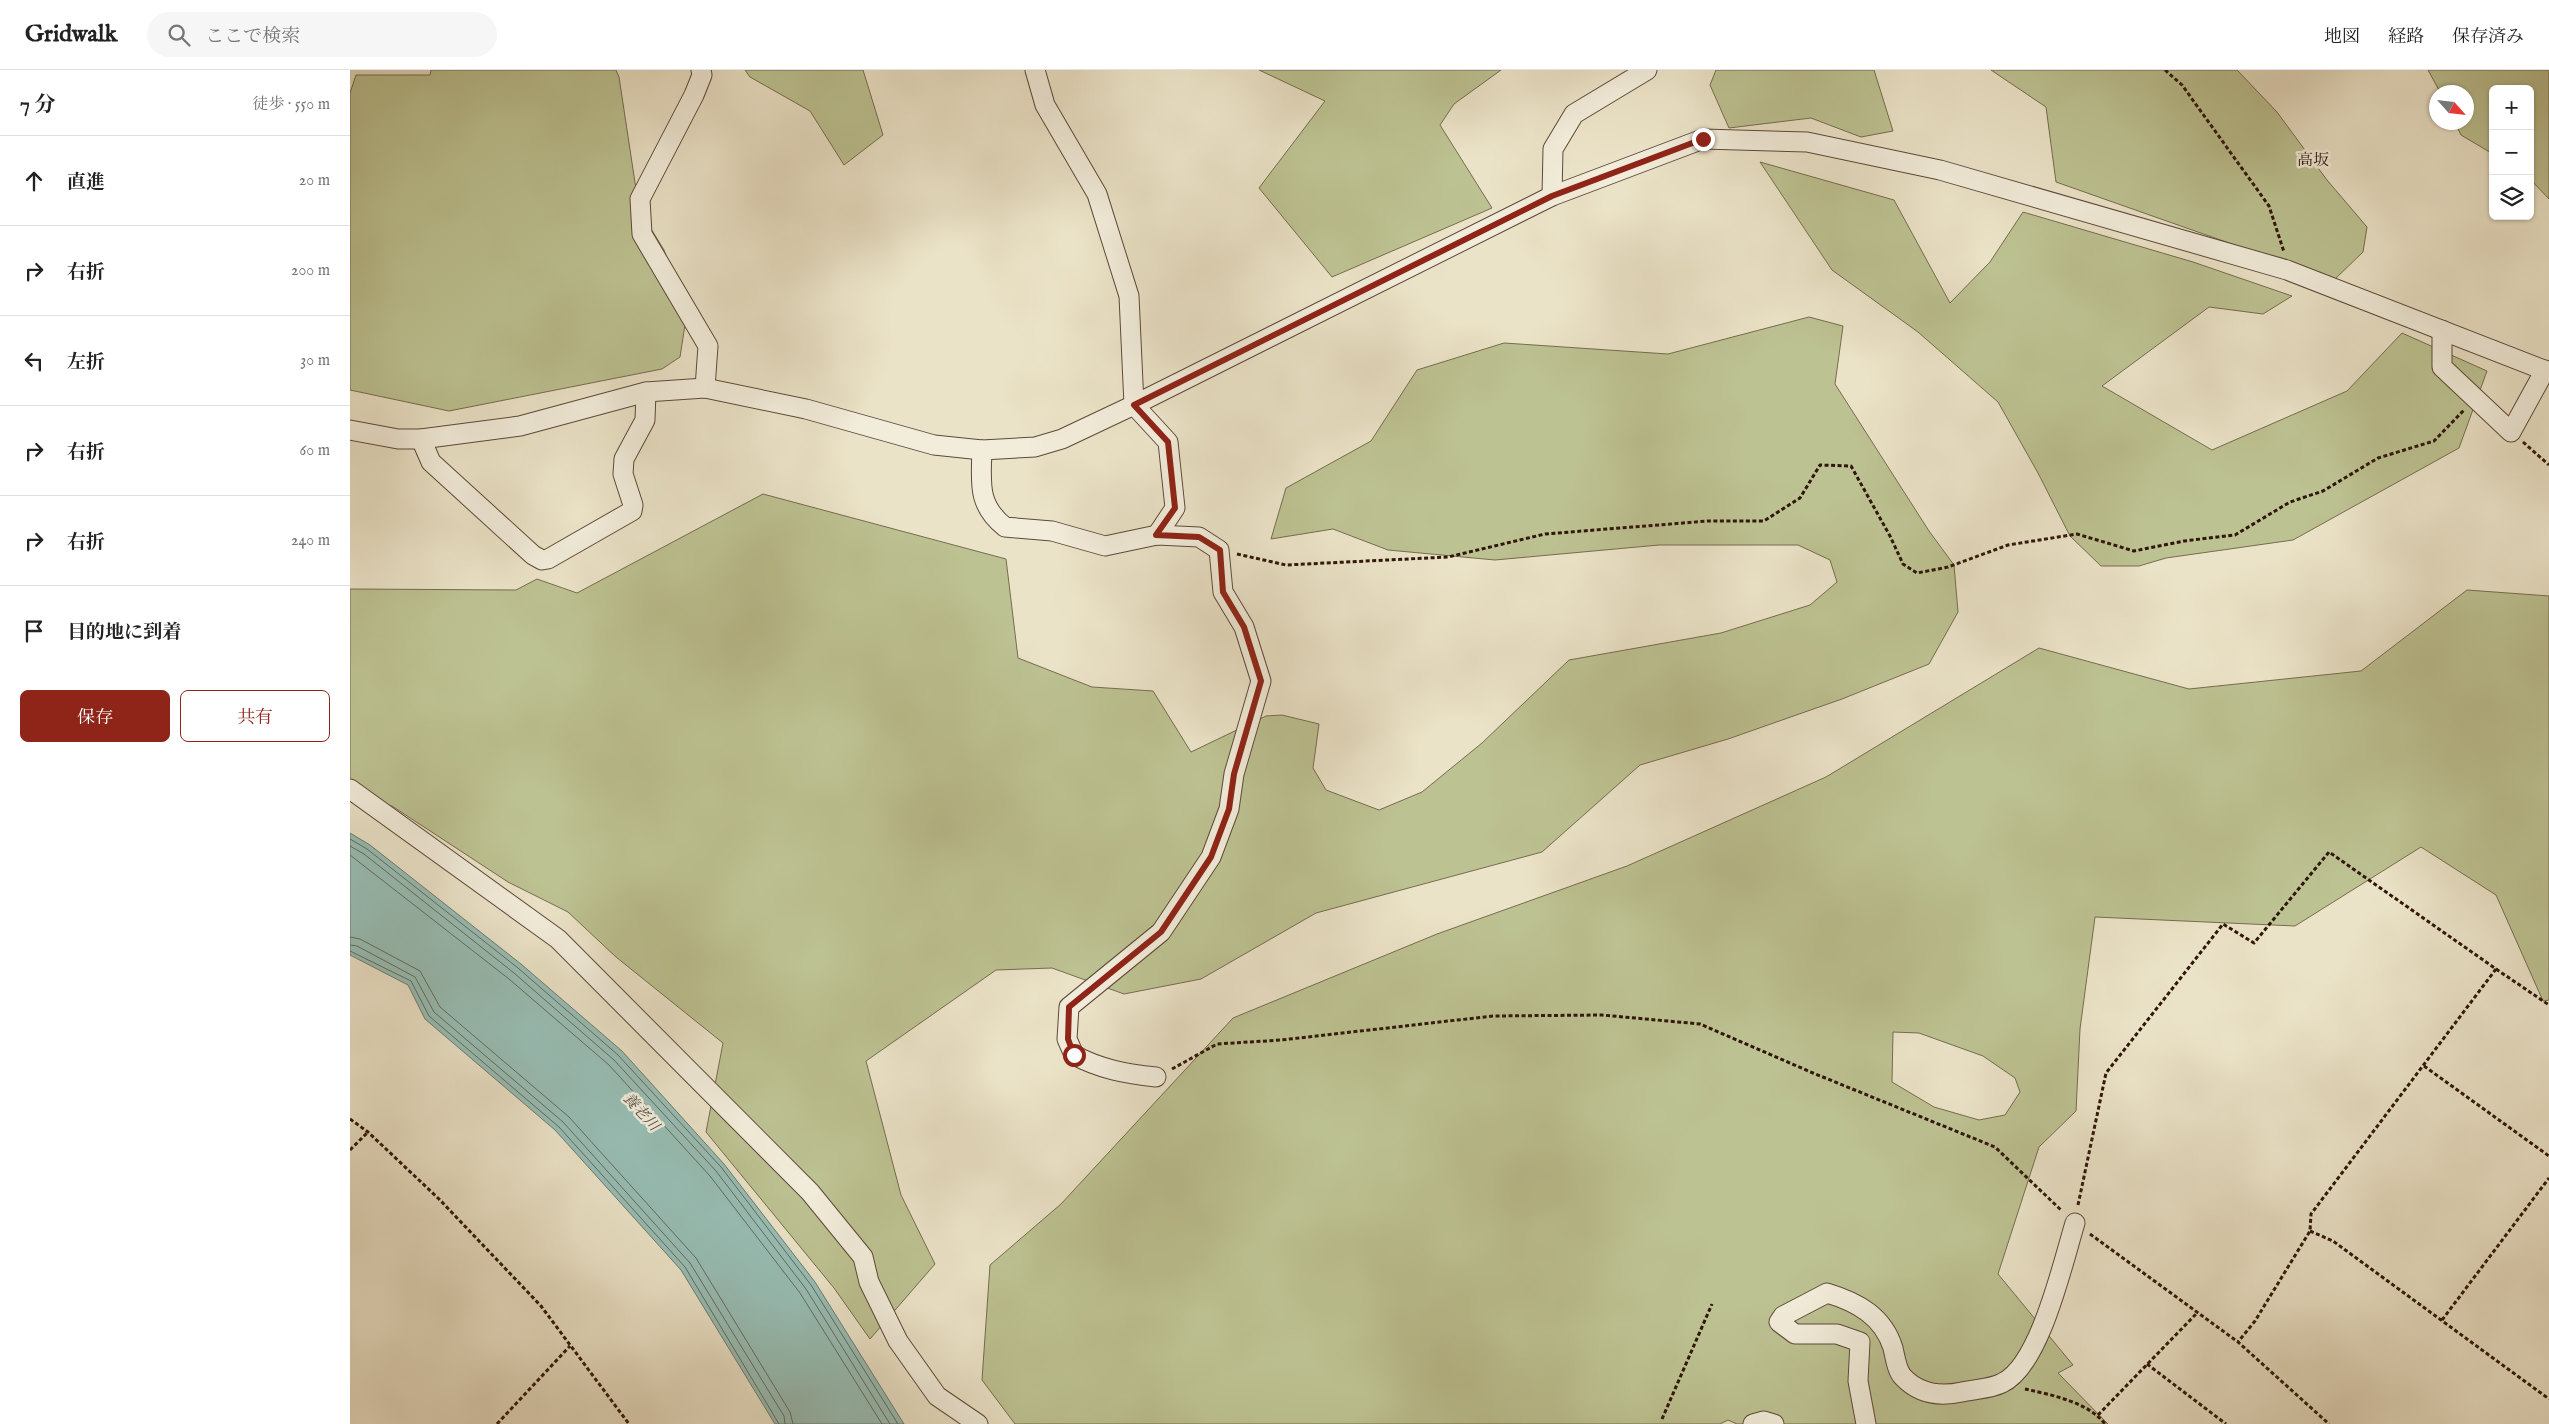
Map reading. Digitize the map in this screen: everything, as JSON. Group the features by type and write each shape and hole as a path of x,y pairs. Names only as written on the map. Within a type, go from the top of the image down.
{"street":[{"path":"701,70 702,75 694,95 640,199 642,234 708,346 705,388"},
{"path":"1035,70 1044,105 1097,194 1129,296 1134,405 1168,442 1175,508 1156,535"},
{"path":"1552,196 1553,149 1574,114 1647,70"},
{"path":"350,430 389,438 421,439 520,426 646,392 705,388 806,409 934,445 982,450 1035,446 1062,439 1134,405 1552,196 1703,139 1807,142 1940,170 2287,270 2442,330 2547,371 2512,432 2474,399 2442,367 2442,330"},
{"path":"421,439 432,462 462,492 533,555 542,560 548,559 632,511 633,505 623,474 624,459 645,420 646,392"},
{"path":"982,450 980,489 988,510 1005,527 1052,531 1105,546 1156,535 1199,537 1220,550 1223,592 1244,627 1261,681 1234,774 1229,809 1211,857 1161,932 1069,1007 1068,1039 1074,1055 1094,1066 1156,1078"},
{"path":"350,789 558,939 810,1192 863,1257 869,1282 898,1341 937,1396 978,1424"},
{"path":"1866,1424 1858,1381 1860,1342 1837,1334 1795,1334 1780,1322 1790,1312 1827,1293 1850,1299 1874,1315 1890,1337 1901,1376 1922,1393 1951,1394 2002,1383 2019,1371 2035,1346 2075,1223"},
{"path":"1753,1424 1764,1421 1774,1424"}],"path":[{"path":"2165,70 2182,85 2269,206 2282,241 2287,270"},
{"path":"1220,550 1286,565 1448,557 1545,534 1708,521 1764,521 1800,498 1820,465 1834,464 1851,466 1890,536 1903,564 1917,573 1948,567 2008,545 2077,534 2134,551 2184,541 2235,535 2290,502 2323,491 2378,458 2434,441 2474,399"},
{"path":"2512,432 2549,465"},
{"path":"2075,1223 2106,1073 2223,924 2254,943 2329,852 2549,1005"},
{"path":"2238,1342 2255,1321 2310,1231 2311,1214 2496,968"},
{"path":"1156,1078 1217,1044 1281,1040 1493,1016 1602,1015 1700,1024 1995,1148 2075,1223 2238,1342 2329,1424"},
{"path":"2424,1066 2549,1156"},
{"path":"350,1119 368,1132 439,1200 541,1306 629,1424"},
{"path":"350,1150 368,1132"},
{"path":"2442,1320 2549,1178"},
{"path":"2310,1231 2334,1241 2549,1399"},
{"path":"1662,1419 1712,1304"},
{"path":"2098,1415 2197,1313"},
{"path":"497,1424 570,1346"},
{"path":"2147,1364 2226,1424"},
{"path":"2002,1383 2056,1396 2098,1415 2105,1424"}],"green space":[{"path":"431,70 616,70 619,77 639,209 664,250 687,312 680,357 662,369 449,411 350,390 350,93 356,75 430,75"},
{"path":"745,70 863,70 883,135 844,165 810,111 750,77"},
{"path":"1259,70 1501,70 1454,104 1440,125 1492,208 1332,277 1259,188 1325,101"},
{"path":"1716,70 1874,70 1893,131 1861,137 1811,118 1729,128 1710,85"},
{"path":"1991,70 2237,70 2277,112 2327,180 2367,227 2363,252 2334,280 2056,182 2046,107"},
{"path":"2428,70 2549,70 2549,199 2534,183 2534,85 2489,85 2489,152 2461,135 2458,130 2474,130 2474,85 2436,85"},
{"path":"1760,162 1894,200 1950,303 1990,262 2023,212 2193,262 2292,296 2263,314 2209,307 2102,386 2212,450 2347,391 2402,333 2487,371 2459,448 2293,540 2166,558 2139,566 2101,566 2070,536 2038,473 1998,402 1918,332 1832,270"},
{"path":"1809,317 1843,326 1835,384 1929,531 1954,565 1958,612 1929,664 1842,699 1728,739 1640,765 1542,852 1316,913 1201,979 1124,994 1052,968 996,970 866,1061 901,1195 935,1264 870,1339 834,1288 706,1132 723,1043 616,957 568,912 508,882 392,806 350,795 350,589 516,590 537,579 577,593 763,494 1006,559 1018,658 1092,687 1153,691 1191,752 1266,716 1282,715 1319,724 1313,768 1326,790 1379,810 1422,792 1482,743 1569,660 1721,633 1810,605 1837,582 1830,560 1798,545 1659,545 1495,560 1388,550 1333,529 1271,539 1286,488 1371,441 1417,370 1504,343 1668,354"},
{"path":"2467,590 2549,596 2549,1000 2543,1001 2496,895 2421,847 2295,926 2095,917 2080,1029 2076,1111 2039,1147 1998,1274 2073,1365 2058,1373 2108,1424 1737,1424 1728,1420 1720,1424 1015,1424 982,1380 990,1265 1061,1204 1233,1018 1437,934 1627,866 1826,777 2039,648 2189,689 2361,671","holes":["1893,1032 1919,1033 1983,1056 2015,1078 2020,1092 2005,1115 1979,1120 1934,1107 1892,1082"]}],"water":[{"name":"養老川","path":"350,833 370,845 521,964 622,1051 724,1164 815,1282 904,1424 775,1424 681,1270 555,1130 425,1019 408,985 350,955"}],"district":[{"name":"高坂","path":"2313,161"}],"route":[{"path":"1074,1055 1068,1039 1069,1007 1111,970 1161,932 1211,857 1229,809 1234,774 1261,681 1244,627 1223,592 1220,550 1199,537 1156,535 1175,508 1168,442 1134,405 1552,196 1703,139"}]}
